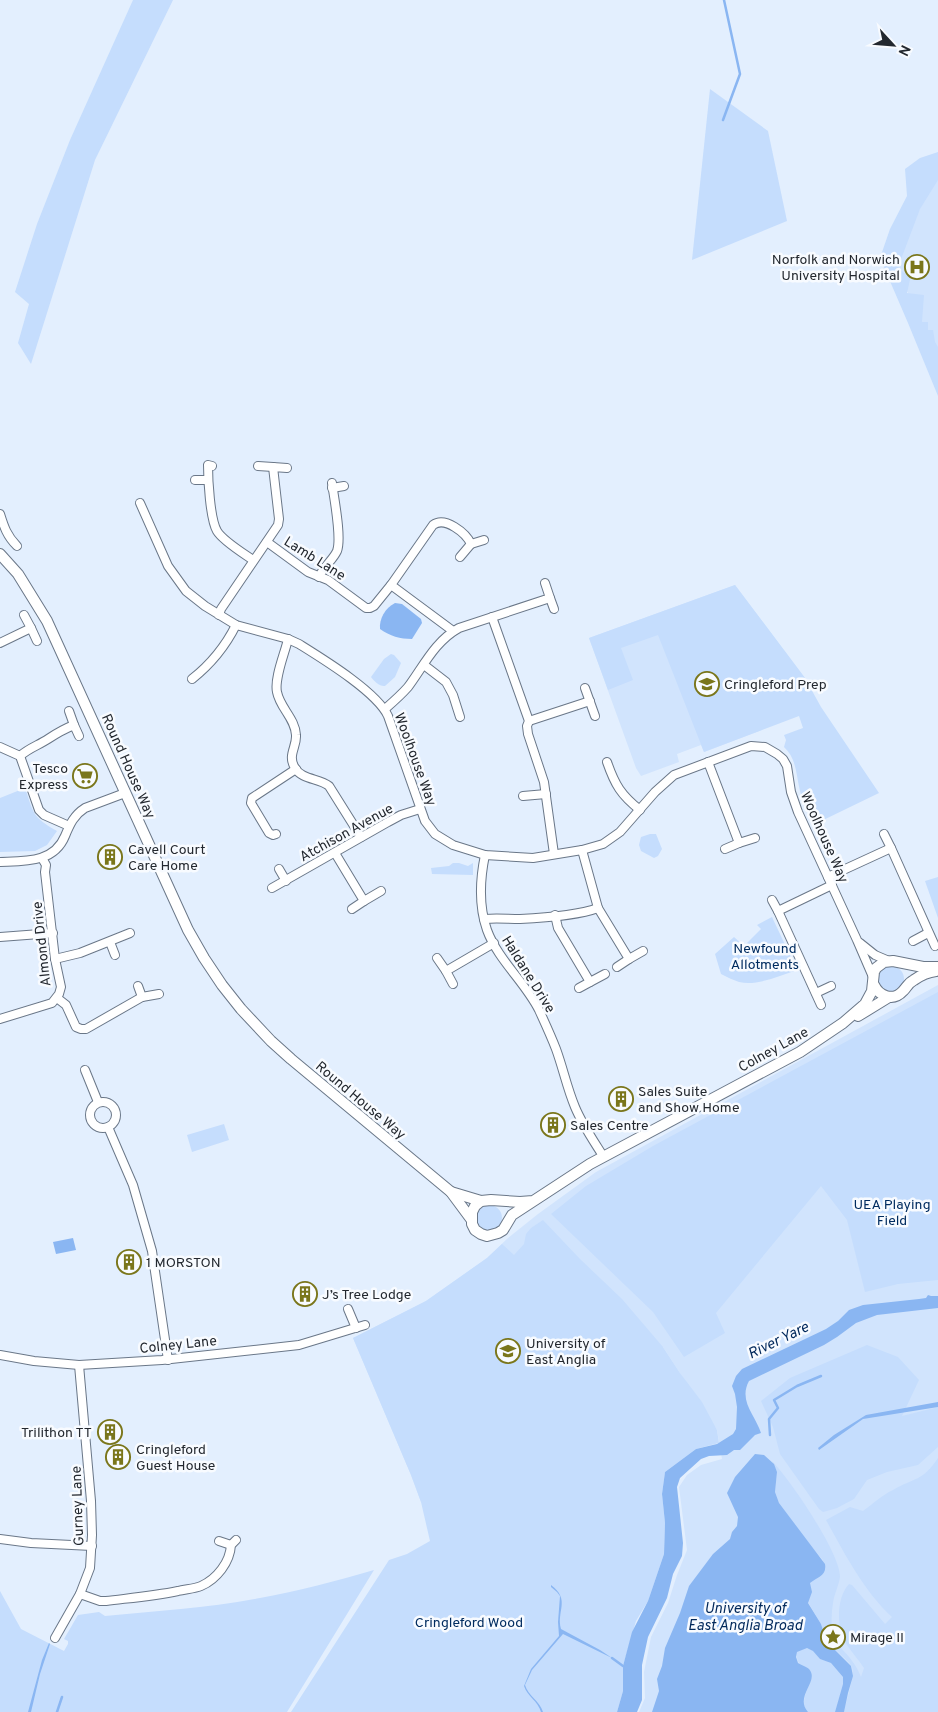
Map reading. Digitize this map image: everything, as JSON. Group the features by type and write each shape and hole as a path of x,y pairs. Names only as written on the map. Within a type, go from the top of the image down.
{"street":[{"path":"210,464 208,480 216,530 222,537 253,560"},
{"path":"258,466 288,468"},
{"path":"267,542 278,525 279,519 273,467"},
{"path":"195,480 208,480"},
{"path":"319,577 335,554 339,543 332,486 344,486"},
{"name":"Woolhouse Way","path":"140,502 168,566 186,590 219,615 236,625 288,639 311,652 362,687 385,709 420,809 429,827 443,840 453,845 485,855 533,858 582,850 603,844 620,832 661,786 674,775 751,746 765,747 778,754 787,766 791,792 798,812 857,940 873,981"},
{"path":"0,514 5,531 17,546"},
{"name":"Lamb Lane","path":"219,615 253,560 267,542 308,572 328,580 366,608 374,606 438,521 450,525 469,539 471,544"},
{"path":"460,557 471,544 484,540"},
{"name":"Round House Way","path":"0,554 18,574 47,621 188,930 222,985 241,1009 291,1059 451,1192 471,1219"},
{"path":"545,584 554,609"},
{"path":"391,585 453,631"},
{"path":"385,709 406,689 441,641 453,631 550,598"},
{"path":"24,615 37,641"},
{"path":"492,617 529,721 527,726 528,734 544,782 554,854"},
{"path":"192,680 214,660 236,625"},
{"path":"0,642 31,628"},
{"path":"288,639 277,683 277,692 295,726 296,737 292,753 296,769 302,776 322,780 329,786 361,837"},
{"path":"424,665 446,682 453,695 460,717"},
{"path":"585,688 595,716"},
{"path":"529,721 590,702"},
{"path":"69,711 79,736"},
{"path":"20,756 28,749 57,732 74,725"},
{"path":"0,747 20,756 36,795 39,810 44,815 69,826"},
{"path":"607,762 618,790 640,810"},
{"path":"708,762 739,844"},
{"path":"276,834 270,833 251,803 252,798 296,769"},
{"path":"0,862 42,858 49,855 59,847 75,816 85,808 125,793"},
{"path":"523,796 546,794"},
{"name":"Atchison Avenue","path":"272,888 401,815 420,809"},
{"path":"884,834 935,946"},
{"path":"725,849 755,838"},
{"path":"828,877 891,848"},
{"path":"582,850 598,908 629,959"},
{"path":"335,853 364,901"},
{"name":"Haldane Drive","path":"485,855 482,880 484,919 494,943 538,1008 556,1050 575,1109 603,1156"},
{"name":"Almond Drive","path":"0,1019 52,1002 57,998 61,987 55,959 45,872 46,865 42,858"},
{"path":"279,869 286,881"},
{"path":"778,911 832,885"},
{"path":"352,909 380,891"},
{"path":"772,900 821,1005"},
{"path":"484,919 555,916 598,908"},
{"path":"555,916 558,928 590,982"},
{"path":"0,938 53,933"},
{"path":"55,959 80,953 130,933"},
{"path":"913,941 928,933"},
{"name":"Woolhouse Way","path":"857,940 875,955 893,961"},
{"path":"110,942 115,955"},
{"path":"446,971 494,943"},
{"path":"617,967 642,951"},
{"path":"437,958 452,984"},
{"path":"893,961 902,965 907,972 908,984"},
{"name":"Colney Lane","path":"471,1219 475,1230 481,1234 487,1236 498,1233 512,1215 603,1156 800,1052 843,1023 868,1000 874,972 880,964 893,961 938,969"},
{"name":"Colney Lane","path":"843,1023 862,1015 889,997 900,994 908,984 922,975 938,969"},
{"path":"579,988 605,974"},
{"path":"873,981 880,993 889,997"},
{"path":"138,986 142,997"},
{"path":"816,993 831,986"},
{"path":"57,998 66,1005 76,1027 86,1029 142,997 159,994"},
{"path":"85,1070 98,1102"},
{"path":"98,1102 108,1102 116,1110 116,1120 108,1127 97,1127 90,1119 91,1108 98,1102"},
{"path":"108,1127 133,1185 152,1251 168,1360"},
{"name":"Round House Way","path":"451,1192 481,1201"},
{"path":"471,1219 475,1206 481,1201"},
{"name":"Colney Lane","path":"481,1201 533,1201"},
{"path":"496,1201 506,1211 506,1225"},
{"path":"348,1309 356,1328"},
{"name":"Colney Lane","path":"0,1355 79,1365 168,1360 299,1345 365,1325"},
{"name":"Gurney Lane","path":"55,1638 80,1594 90,1568 92,1546 91,1501 79,1365"},
{"path":"0,1539 32,1543 92,1546"},
{"path":"80,1594 100,1601 106,1601 167,1593 200,1586 212,1579 224,1566 230,1554 234,1543 219,1540"}],"shaded area":[{"name":"Norfolk and Norwich University Hospital","path":"938,172 938,360 918,313 893,263"},
{"name":"Cringleford Prep","path":"735,585 805,678 762,730 704,752 701,745 677,754 679,762 641,776 636,768 589,638"},
{"name":"University of East Anglia","path":"938,985 938,1712 639,1712 645,1698 644,1672 651,1637 668,1603 687,1550 679,1487 687,1475 701,1465 722,1459 717,1430 663,1347 421,1502 353,1338 426,1301 487,1258 538,1214 596,1172"}],"green space":[{"path":"133,0 173,0 95,160 31,364 18,343 29,304 15,292 37,224 70,140"},
{"path":"710,89 768,131 787,221 692,260"},
{"path":"938,152 938,180 920,209 899,268 904,273 911,275 907,293 924,295 922,322 928,322 928,330 933,330 938,347 938,396 880,258 890,229 907,196 905,169 920,158"},
{"name":"Cringleford Prep","path":"735,585 805,678 821,707 879,793 813,825 801,795 794,762 784,747 786,740 784,735 803,728 799,716 704,752 658,635 621,648 633,680 608,690 589,638"},
{"path":"391,654 401,663 395,677 385,686 381,686 371,677 384,659"},
{"path":"25,788 35,814 57,831 47,845 35,851 0,852 0,798"},
{"path":"656,834 662,849 658,856 654,858 641,851 639,845 641,837"},
{"path":"453,863 468,866 473,863 473,875 432,874 431,868 449,866"},
{"path":"938,877 938,918 925,881"},
{"name":"Newfound Allotments","path":"772,917 797,970 754,983 739,982 721,974 715,954 734,937 744,946 761,929 757,925"},
{"path":"891,966 900,970 904,979 900,988 891,992 882,988 878,979 882,970"},
{"name":"UEA Playing Field","path":"938,992 938,1280 898,1284 865,1292 847,1220 821,1186 716,1313 725,1333 684,1357 653,1312 551,1214 586,1186 653,1146"},
{"path":"224,1124 229,1140 192,1152 187,1135"},
{"path":"489,1205 498,1209 502,1218 498,1227 489,1231 480,1227 476,1218 480,1209"},
{"name":"Cringleford Wood","path":"543,1220 622,1299 663,1347 702,1402 717,1430 719,1443 696,1449 665,1472 662,1494 665,1523 664,1554 648,1601 636,1621 623,1666 623,1691 617,1712 291,1712 389,1560 407,1554 430,1541 421,1502 411,1475 353,1338 426,1301 487,1258 502,1244 514,1255 524,1244 526,1234"},
{"path":"867,1345 898,1357 919,1380 902,1416 938,1407 938,1447 918,1465 887,1472 867,1480 854,1499 837,1508 823,1512 780,1454 773,1427 761,1401 790,1378"},
{"path":"938,1458 938,1712 844,1712 853,1671 848,1662 832,1646 838,1645 845,1652 861,1677 864,1668 843,1638 839,1622 842,1597 849,1584 852,1585 885,1624 892,1617 863,1583 826,1520 850,1507 863,1511 889,1492 923,1475"},
{"path":"772,1461 790,1483 813,1517 838,1566 840,1577 832,1607 831,1633 826,1637 808,1602 811,1594 809,1583 824,1572 823,1560 779,1503 775,1492 777,1472"},
{"path":"374,1570 287,1712 0,1712 0,1591 21,1629 64,1651 68,1641 64,1639 78,1615 99,1612 105,1616 222,1604 303,1589"},
{"path":"805,1648 812,1649 820,1659 831,1663 843,1677 843,1684 835,1712 808,1712 805,1708 804,1700 811,1679 801,1667 797,1652"}],"water":[{"path":"395,603 402,604 421,619 422,623 412,639 395,637 380,629 383,614"},
{"path":"73,1238 76,1250 56,1254 53,1242"},
{"path":"928,1295 938,1296 938,1308 877,1315 856,1323 824,1345 749,1381 746,1388 747,1402 761,1433 755,1435 740,1450 734,1450 727,1455 709,1456 701,1459 680,1478 677,1487 683,1543 682,1556 673,1574 667,1598 648,1637 642,1665 642,1700 637,1712 617,1712 623,1691 623,1666 632,1632 648,1601 664,1554 665,1523 662,1494 665,1472 696,1449 717,1444 733,1434 736,1429 737,1407 732,1386 736,1376 742,1369 826,1329 849,1310 863,1305 926,1298"},
{"path":"938,1402 938,1407 863,1419 819,1450 818,1448 834,1435 866,1415"},
{"name":"University of East Anglia Broad","path":"755,1454 764,1455 774,1464 777,1472 775,1492 779,1503 825,1564 823,1574 810,1583 812,1592 808,1603 821,1624 827,1642 851,1666 853,1676 844,1712 835,1712 843,1684 843,1677 831,1663 820,1659 813,1651 807,1648 797,1652 796,1657 798,1663 808,1668 812,1674 804,1700 804,1706 808,1712 652,1712 659,1691 657,1679 662,1666 665,1648 689,1586 713,1554 730,1539 732,1532 737,1526 738,1517 727,1493 735,1477"},
{"path":"560,1596 562,1601 561,1629 612,1658 563,1634 532,1670 525,1685 541,1708 543,1712 541,1712 524,1686 531,1669 559,1636"},
{"path":"49,1643 31,1712 28,1712 42,1660"}],"waterway":[{"path":"723,120 740,74 724,0"},
{"path":"770,1435 769,1419 778,1408 774,1400 797,1386 821,1376"},
{"path":"612,1658 623,1666"},
{"path":"57,1712 62,1697"}],"place":[{"name":"Norfolk and Norwich University Hospital","path":"917,267"},
{"name":"Cringleford Prep","path":"707,684"},
{"name":"Tesco Express","path":"85,776"},
{"name":"Cavell Court Care Home","path":"110,857"},
{"name":"Sales Suite and Show Home","path":"621,1099"},
{"name":"Sales Centre","path":"553,1125"},
{"name":"1 MORSTON","path":"129,1262"},
{"name":"J’s Tree Lodge","path":"305,1294"},
{"name":"University of East Anglia","path":"508,1351"},
{"name":"Trilithon TT","path":"110,1432"},
{"name":"Cringleford Guest House","path":"118,1457"},
{"name":"Mirage II","path":"833,1637"}],"water label":[{"name":"River Yare","path":"778,1340"}]}
